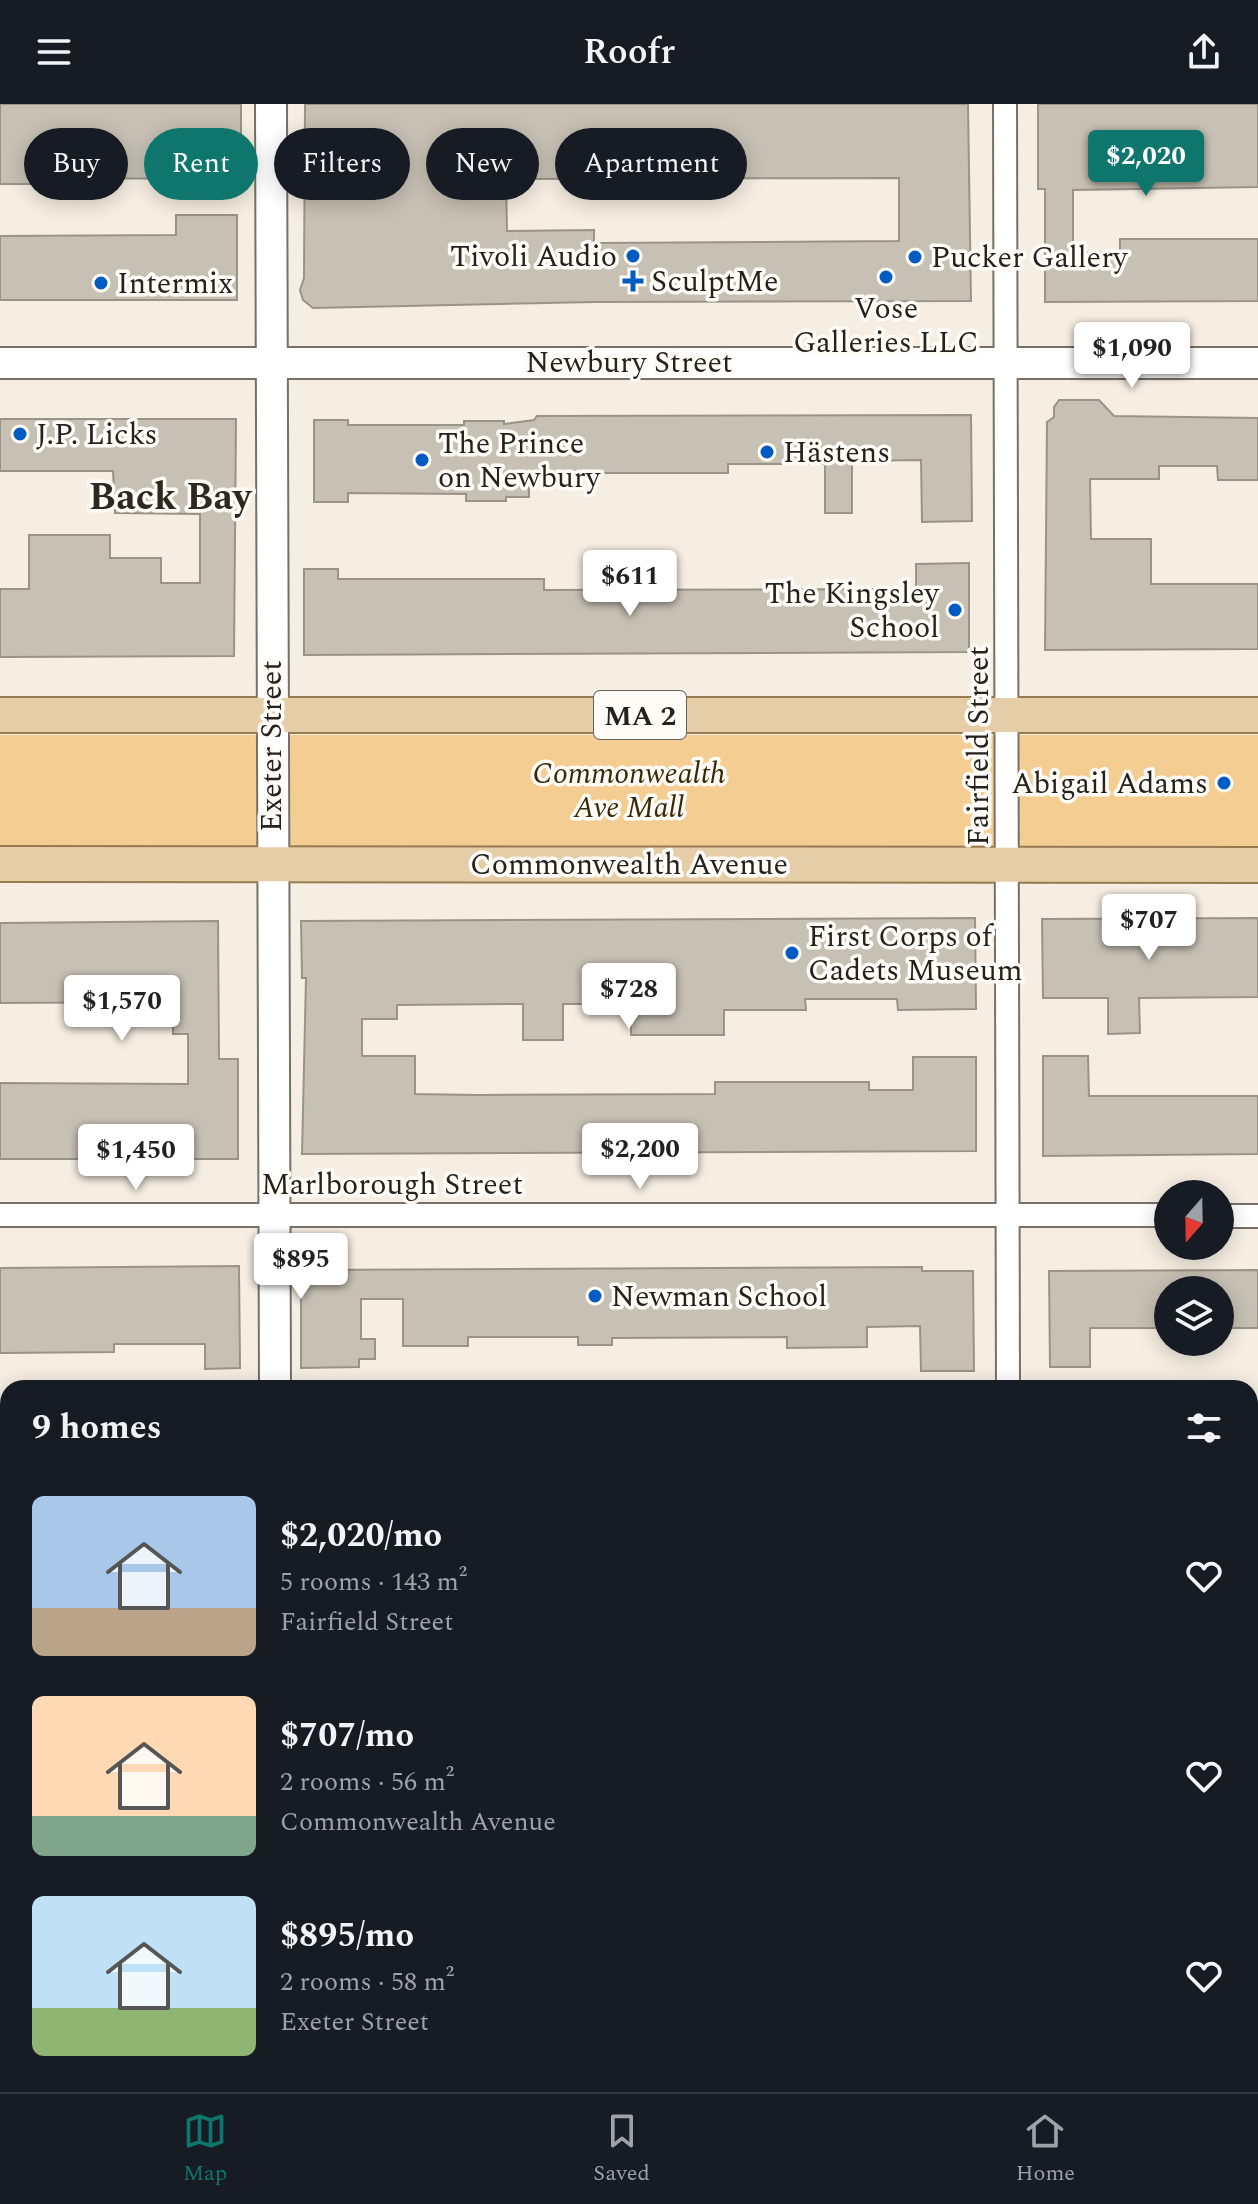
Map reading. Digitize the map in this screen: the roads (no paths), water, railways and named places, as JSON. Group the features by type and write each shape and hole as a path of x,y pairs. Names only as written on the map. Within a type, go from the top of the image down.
{"main road":[{"name":"Exeter Street","path":"271,104 275,1380"},
{"name":"Newbury Street","path":"0,363 1258,363"},
{"name":"MA 2","path":"0,715 1258,715"},
{"name":"Commonwealth Avenue","path":"0,864 1258,865"}],"street":[{"name":"Fairfield Street","path":"1005,104 1009,715 1008,1380"},
{"name":"Marlborough Street","path":"0,1215 1154,1215"},
{"path":"1234,1216 1258,1216"}],"place":[{"name":"Tivoli Audio","path":"633,256"},
{"name":"Pucker Gallery","path":"915,257"},
{"name":"Vose Galleries LLC","path":"886,277"},
{"name":"SculptMe","path":"633,281"},
{"name":"Intermix","path":"101,283"},
{"name":"J.P. Licks","path":"20,434"},
{"name":"Hästens","path":"767,452"},
{"name":"The Prince on Newbury","path":"422,460"},
{"name":"The Kingsley School","path":"955,610"},
{"name":"Abigail Adams","path":"1224,783"},
{"name":"First Corps of Cadets Museum","path":"792,953"},
{"name":"Newman School","path":"595,1296"}],"district":[{"name":"Back Bay","path":"170,496"}],"park label":[{"name":"Commonwealth Ave Mall","path":"629,790"}]}
